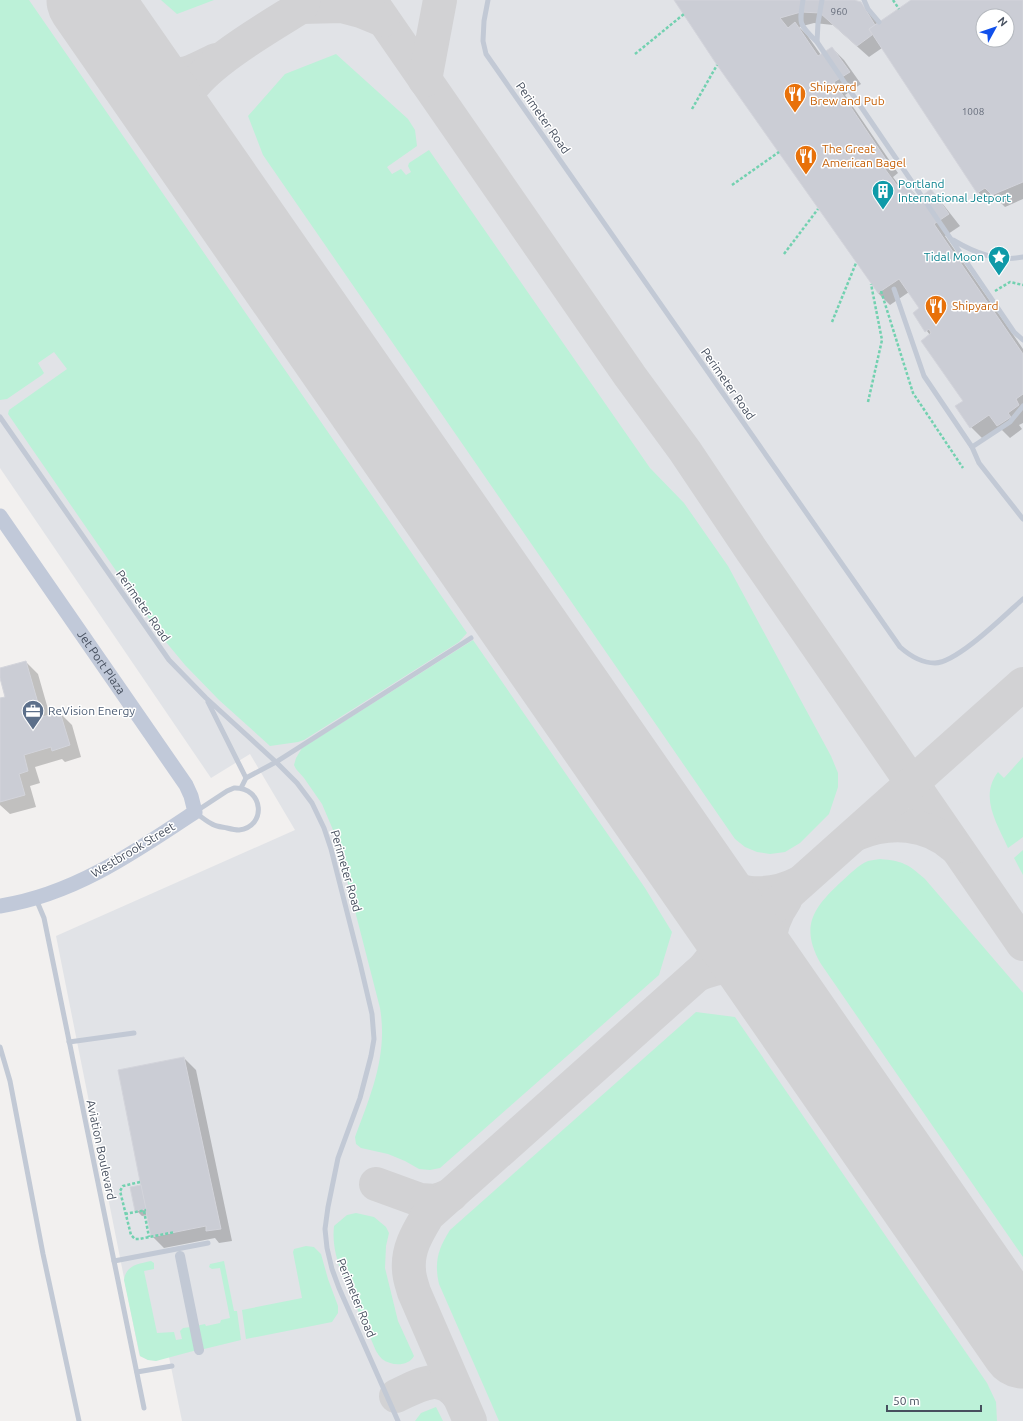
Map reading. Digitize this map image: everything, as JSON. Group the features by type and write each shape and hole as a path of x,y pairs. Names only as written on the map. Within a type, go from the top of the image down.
{"street":[{"name":"Jet Port Plaza","path":"0,516 186,786 191,796 195,812"},
{"name":"Westbrook Street","path":"0,906 35,898 60,890 102,871 195,812"},
{"path":"180,1256 199,1350"}],"lane":[{"name":"Perimeter Road","path":"488,0 484,21 483,41 486,54 900,647 910,655 926,661 936,663 953,658 1023,599"},
{"path":"803,0 800,19 803,28 817,42 1014,332 1023,340"},
{"path":"817,42 818,23 822,0"},
{"path":"864,0 868,9 879,22"},
{"path":"950,238 968,249 982,254 1001,258 1023,257"},
{"path":"894,289 924,376 972,447 979,462 1023,519"},
{"path":"972,447 1010,422 1023,406"},
{"name":"Perimeter Road","path":"0,417 165,654 188,681 297,783 312,803 324,828 337,870 372,1014 374,1039 360,1098 338,1158 325,1228 327,1248 332,1269 339,1288 398,1421"},
{"path":"240,788 246,778 276,762 471,638"},
{"path":"206,698 246,778"},
{"path":"234,788 247,790 253,794 257,800 258,807 258,814 250,826 238,830 213,825 195,812 227,790 234,788"},
{"name":"Aviation Boulevard","path":"35,898 44,918 144,1408"},
{"path":"69,1042 134,1033"},
{"path":"0,1046 10,1081 43,1254 78,1421"},
{"path":"114,1261 208,1243"},
{"path":"137,1372 172,1366"}],"path":[{"path":"893,0 899,8"},
{"path":"635,54 684,14"},
{"path":"692,109 717,64"},
{"path":"732,184 779,152"},
{"path":"784,254 818,209"},
{"path":"832,322 856,263"},
{"path":"989,295 1010,282 1023,284"},
{"path":"868,402 882,340 871,284"},
{"path":"881,291 913,393 963,468"},
{"path":"140,1182 125,1185 120,1191 130,1235 135,1239 139,1239 175,1232"},
{"path":"125,1214 145,1211 149,1237"}],"shaded area":[{"name":"Portland International Jetport","path":"0,0 1023,0 1023,1421 182,1421 169,1357 148,1360 140,1356 139,1353 56,936 295,830 250,754 211,778 0,468"}],"green space":[{"path":"0,0 29,0 467,633 459,642 304,740 270,746 219,700 185,665 161,636 8,414 9,410 67,369 54,352 38,363 44,373 42,375 7,399 0,400"},
{"path":"161,0 214,0 177,14"},
{"path":"336,54 408,119 415,130 417,146 387,167 392,174 401,169 406,175 411,172 408,166 409,163 429,150 650,468 684,503 728,566 831,756 838,773 838,787 829,814 800,843 785,852 770,854 757,852 745,847 735,839 263,155 248,116 285,74"},
{"path":"473,640 645,888 672,932 659,975 440,1168 430,1170 419,1169 388,1154 361,1148 356,1144 355,1137 372,1090 380,1058 382,1025 380,1008 336,837 322,804 294,765 302,748"},
{"path":"1023,757 1023,837 1008,848 995,820 990,800 990,791 998,772 1004,778"},
{"path":"1023,850 1023,875 1014,858"},
{"path":"880,859 905,864 925,879 1023,993 1023,1257 821,964 815,951 811,939 810,929 816,910 831,892 857,868 868,861"},
{"path":"696,1012 735,1017 987,1383 996,1402 997,1421 499,1421 439,1284 437,1262 443,1243 450,1230"},
{"path":"356,1213 374,1217 386,1227 389,1233 386,1246 385,1268 398,1321 414,1356 411,1360 404,1364 390,1363 381,1358 376,1351 353,1300 336,1255 334,1246 334,1226 347,1215"},
{"path":"306,1246 314,1247 321,1254 338,1306 338,1313 332,1322 246,1339 242,1310 302,1298 293,1252 294,1249"},
{"path":"151,1261 154,1263 154,1269 144,1271 157,1333 174,1332 176,1340 182,1339 180,1331 183,1328 191,1327 197,1350 156,1361 148,1360 140,1356 124,1280 127,1271 130,1268 137,1264"},
{"path":"224,1261 234,1311 237,1311 241,1340 200,1350 196,1326 205,1324 206,1326 220,1323 221,1320 230,1318 220,1268 212,1269 209,1267 210,1264"},
{"path":"436,1407 443,1421 415,1421 421,1413"}],"building":[{"name":"Portland International Jetport","path":"674,0 854,0 861,2 875,25 869,29 872,35 857,46 820,13 801,12 780,18 788,28 795,22 818,56 832,47 850,72 834,82 887,161 882,165 899,188 906,184 918,199 931,189 949,214 934,224 1023,354 1023,394 1016,399 1019,405 1008,413 1011,417 997,426 989,415 970,428 955,406 963,401 921,341 931,333 929,329 925,332 913,313 919,308 899,279 878,293 717,65"},
{"path":"911,0 1023,0 1023,182 992,195 985,188 977,193 869,29"},
{"name":"ReVision Energy","path":"26,661 42,717 60,712 70,745 52,751 51,747 24,755 28,771 19,774 25,795 0,802 0,698 5,697 0,678 0,668"},
{"path":"184,1057 221,1229 206,1231 206,1226 151,1237 118,1070"},
{"path":"141,1185 146,1209 135,1211 130,1187"}],"taxiway":[{"path":"192,146 184,124 182,113 184,102 191,89 202,76 218,62 253,37 301,7 304,0"},
{"path":"370,0 630,376 685,451 752,551 1023,944"},
{"path":"425,80 440,0"},
{"path":"301,7 342,6 361,11 383,20"},
{"path":"122,48 144,65 168,74 187,73 216,60"},
{"path":"470,1421 414,1292 410,1278 409,1262 411,1248 428,1215 1023,684"},
{"path":"856,834 882,827 895,825 908,826 932,832 955,847"},
{"path":"684,856 704,875 715,882 738,891 763,893 787,888 799,883"},
{"path":"706,966 711,960 717,947 720,932 717,910 707,890"},
{"path":"779,994 772,969 769,946 773,924 785,900"},
{"path":"697,975 722,967 742,968 751,971 760,977 779,994"},
{"path":"376,1184 420,1200 436,1201 451,1195"},
{"path":"396,1396 420,1385 436,1382 451,1388 458,1395"}],"runway":[{"path":"89,0 1023,1346"}],"place":[{"name":"Shipyard Brew and Pub","path":"795,114"},
{"name":"The Great American Bagel","path":"806,176"},
{"name":"Portland International Jetport","path":"883,210"},
{"name":"Tidal Moon","path":"999,276"},
{"name":"Shipyard","path":"936,326"},
{"name":"ReVision Energy","path":"33,730"}]}
